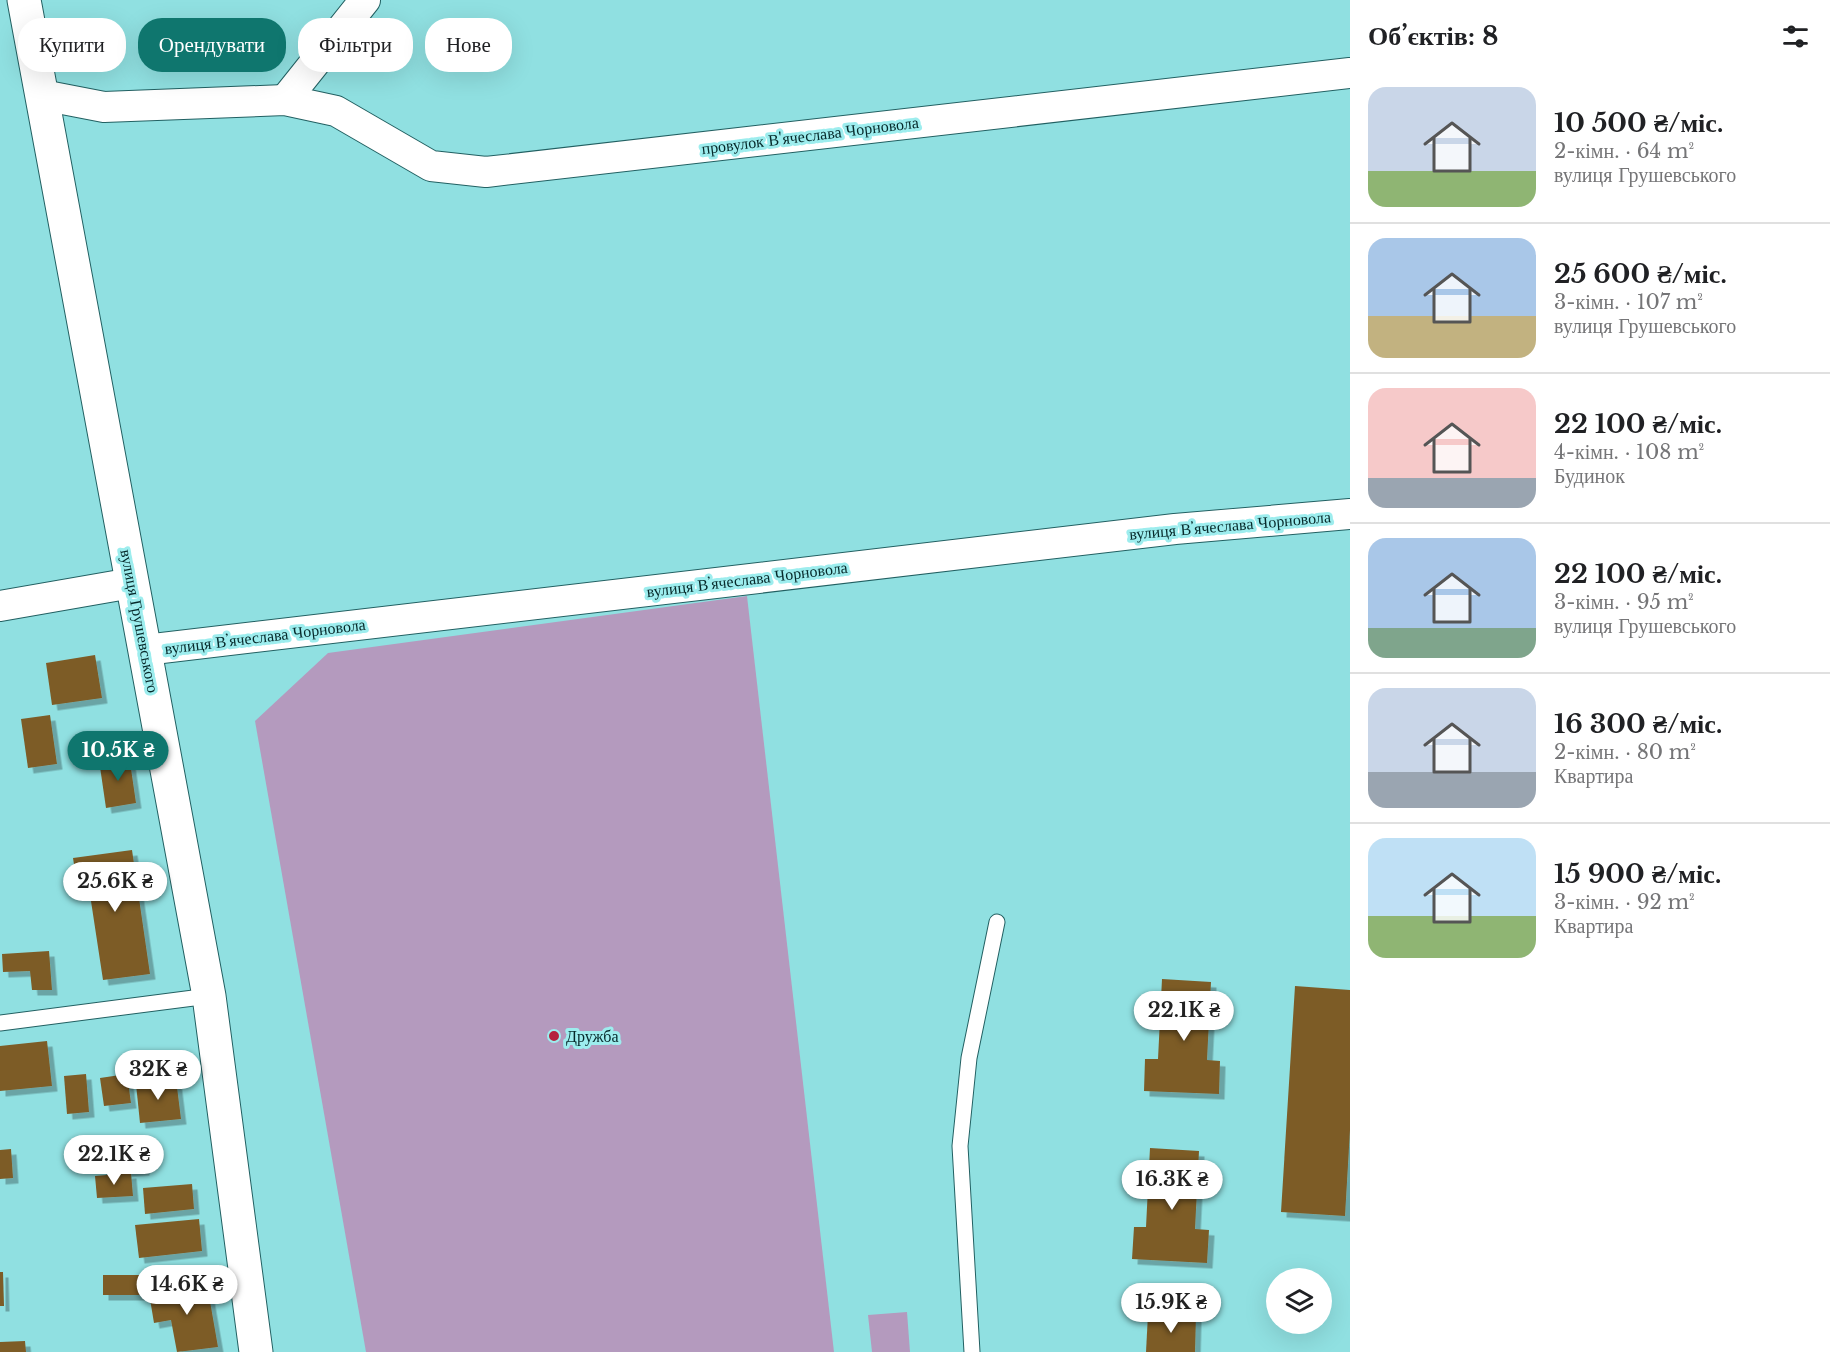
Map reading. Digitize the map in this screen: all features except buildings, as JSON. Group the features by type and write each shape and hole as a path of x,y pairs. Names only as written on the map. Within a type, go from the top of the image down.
{"street":[{"name":"вулиця Грушевського","path":"24,0 146,650 208,996 256,1352"},
{"path":"285,100 364,0"},
{"name":"провулок В'ячеслава Чорновола","path":"42,95 104,106 285,100 336,111 431,166 486,172 1350,73"},
{"name":"вулиця Вʼячеслава Чорновола","path":"146,650 1175,529 1350,514"},
{"path":"0,606 132,583"}],"lane":[{"path":"972,1352 960,1146 969,1058 997,922"},
{"path":"0,1023 208,996"}],"shaded area":[{"name":"Дружба","path":"747,596 834,1352 366,1352 255,721 328,653"},
{"path":"907,1312 910,1352 872,1352 868,1315"}],"place":[{"name":"Дружба","path":"554,1036"}]}
